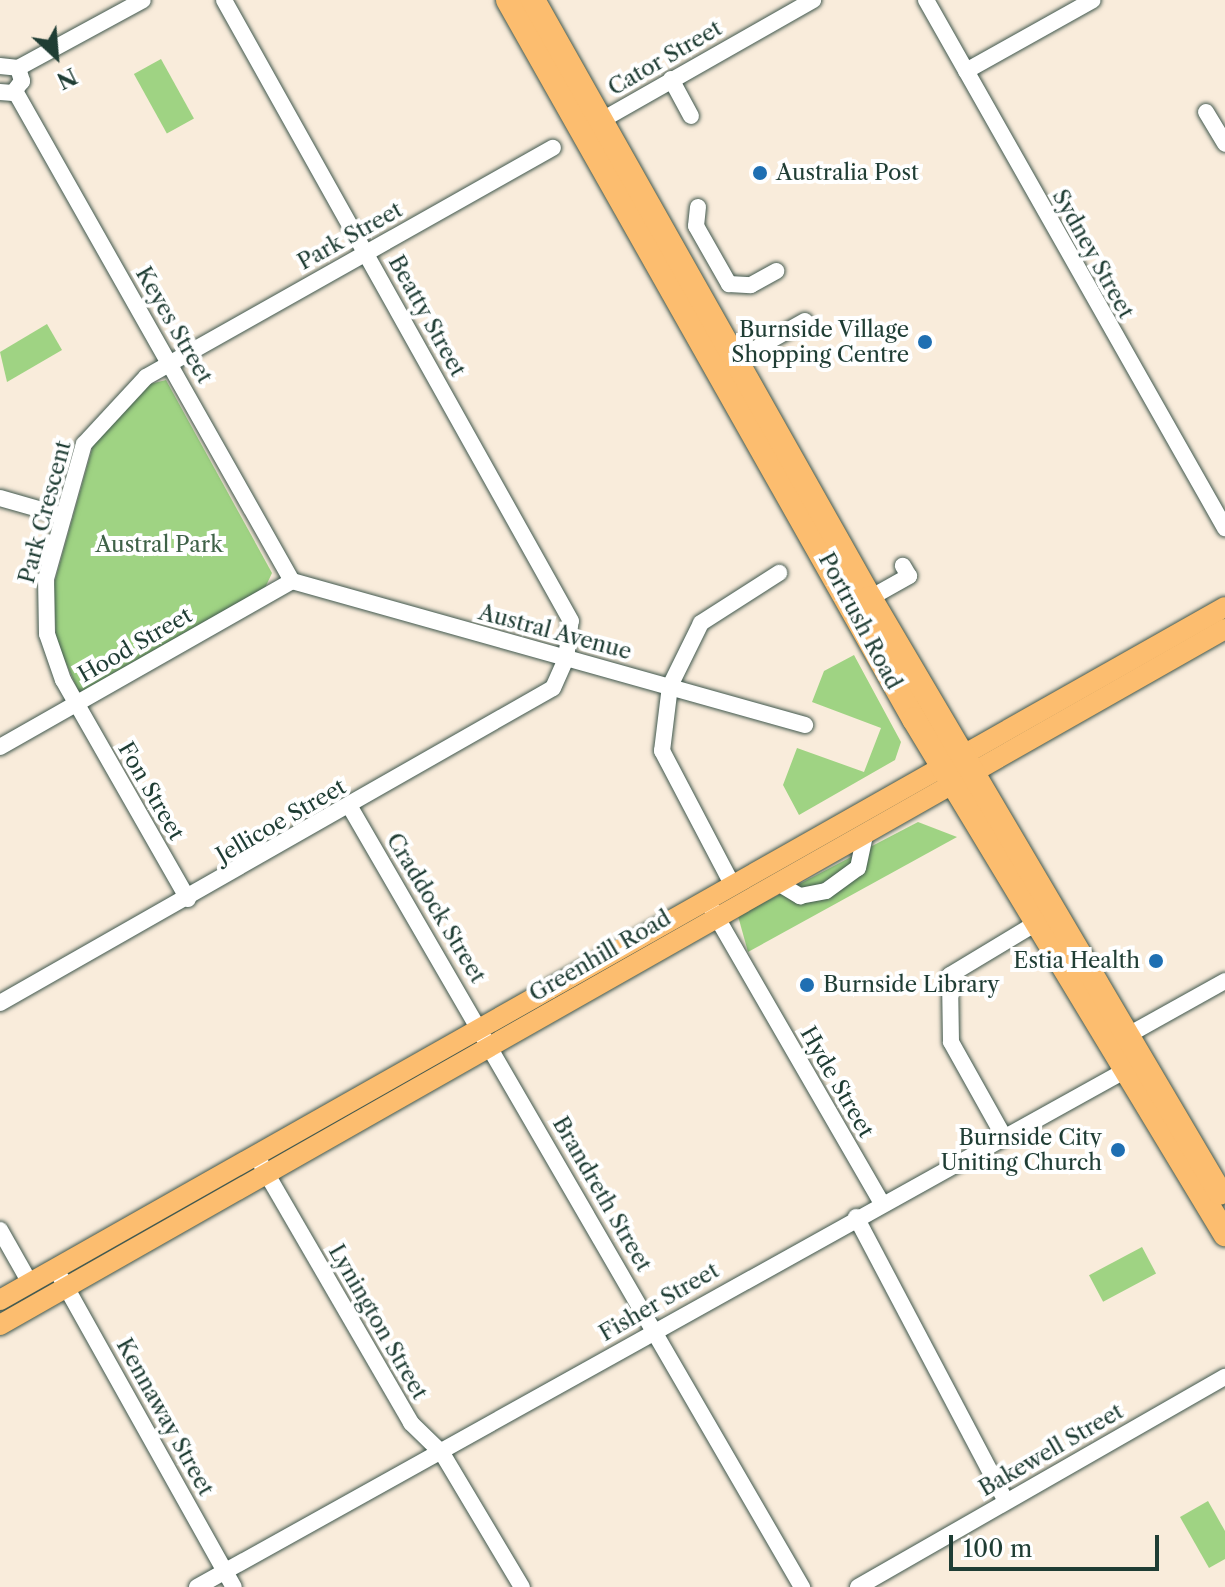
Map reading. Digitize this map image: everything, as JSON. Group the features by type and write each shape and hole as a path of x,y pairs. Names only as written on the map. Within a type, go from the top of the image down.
{"highway":[{"name":"Portrush Road","path":"508,0 591,126 870,598 1038,922 1225,1202"},
{"name":"Portrush Road","path":"533,0 591,126 959,770 1128,1035 1137,1066 1225,1234"}],"main road":[{"name":"Greenhill Road","path":"0,1325 266,1173 488,1038 712,909 778,883 865,836 959,770 1225,607"},
{"name":"Greenhill Road","path":"712,909 733,886 1225,629"},
{"name":"Greenhill Road","path":"0,1300 255,1154 488,1038"}],"street":[{"path":"0,66 18,68 143,0"},
{"name":"Beatty Street","path":"224,0 571,621 566,659"},
{"name":"Cator Street","path":"591,126 813,0"},
{"name":"Sydney Street","path":"926,0 1225,528"},
{"path":"966,71 1093,0"},
{"path":"8,92 22,81 18,68"},
{"path":"671,79 691,116"},
{"name":"Keyes Street","path":"8,92 170,363 292,581"},
{"path":"1206,112 1225,144"},
{"name":"Park Street","path":"170,363 553,148"},
{"path":"698,207 696,226 725,280 746,291 776,271"},
{"path":"757,348 804,320"},
{"name":"Park Crescent","path":"77,704 53,658 43,609 63,516 84,444 100,420 170,363"},
{"path":"0,498 63,516"},
{"path":"870,598 909,576 903,566"},
{"path":"733,886 662,751 670,686 701,623 779,573"},
{"name":"Austral Avenue","path":"292,581 805,725"},
{"name":"Hood Street","path":"0,747 292,581"},
{"name":"Jellicoe Street","path":"0,1003 350,807 553,688 566,659"},
{"name":"Fon Street","path":"77,704 188,899"},
{"name":"Craddock Street","path":"350,807 488,1038"},
{"path":"778,883 816,897 838,885 858,868 865,836"},
{"name":"Hyde Street","path":"712,909 881,1202"},
{"path":"1003,1135 951,1042 950,975 1038,922"},
{"path":"1128,1035 1225,981"},
{"name":"Brandreth Street","path":"488,1038 802,1587"},
{"name":"Fisher Street","path":"197,1587 442,1453 881,1202 1137,1066"},
{"name":"Lynington Street","path":"255,1154 411,1423 442,1453 522,1587"},
{"path":"856,1217 1006,1501"},
{"path":"0,1230 30,1283"},
{"name":"Kennaway Street","path":"57,1269 234,1587"},
{"name":"Bakewell Street","path":"858,1587 1225,1377"}],"green space":[{"path":"161,59 194,118 167,134 134,74"},
{"path":"47,324 62,350 7,382 0,352"},
{"name":"Austral Park","path":"166,380 272,573 265,588 80,695 56,640 54,584 94,442 150,384"},
{"path":"854,655 901,742 895,760 799,815 783,785 797,748 864,772 881,728 812,702 824,671"},
{"path":"918,822 957,837 748,952 738,916"},
{"path":"1142,1247 1156,1273 1103,1302 1089,1275"},
{"path":"1208,1501 1225,1531 1225,1559 1209,1568 1180,1517"}],"place":[{"name":"Australia Post","path":"760,173"},
{"name":"Burnside Village Shopping Centre","path":"925,342"},
{"name":"Estia Health","path":"1156,961"},
{"name":"Burnside Library","path":"807,985"},
{"name":"Burnside City Uniting Church","path":"1118,1150"}]}
